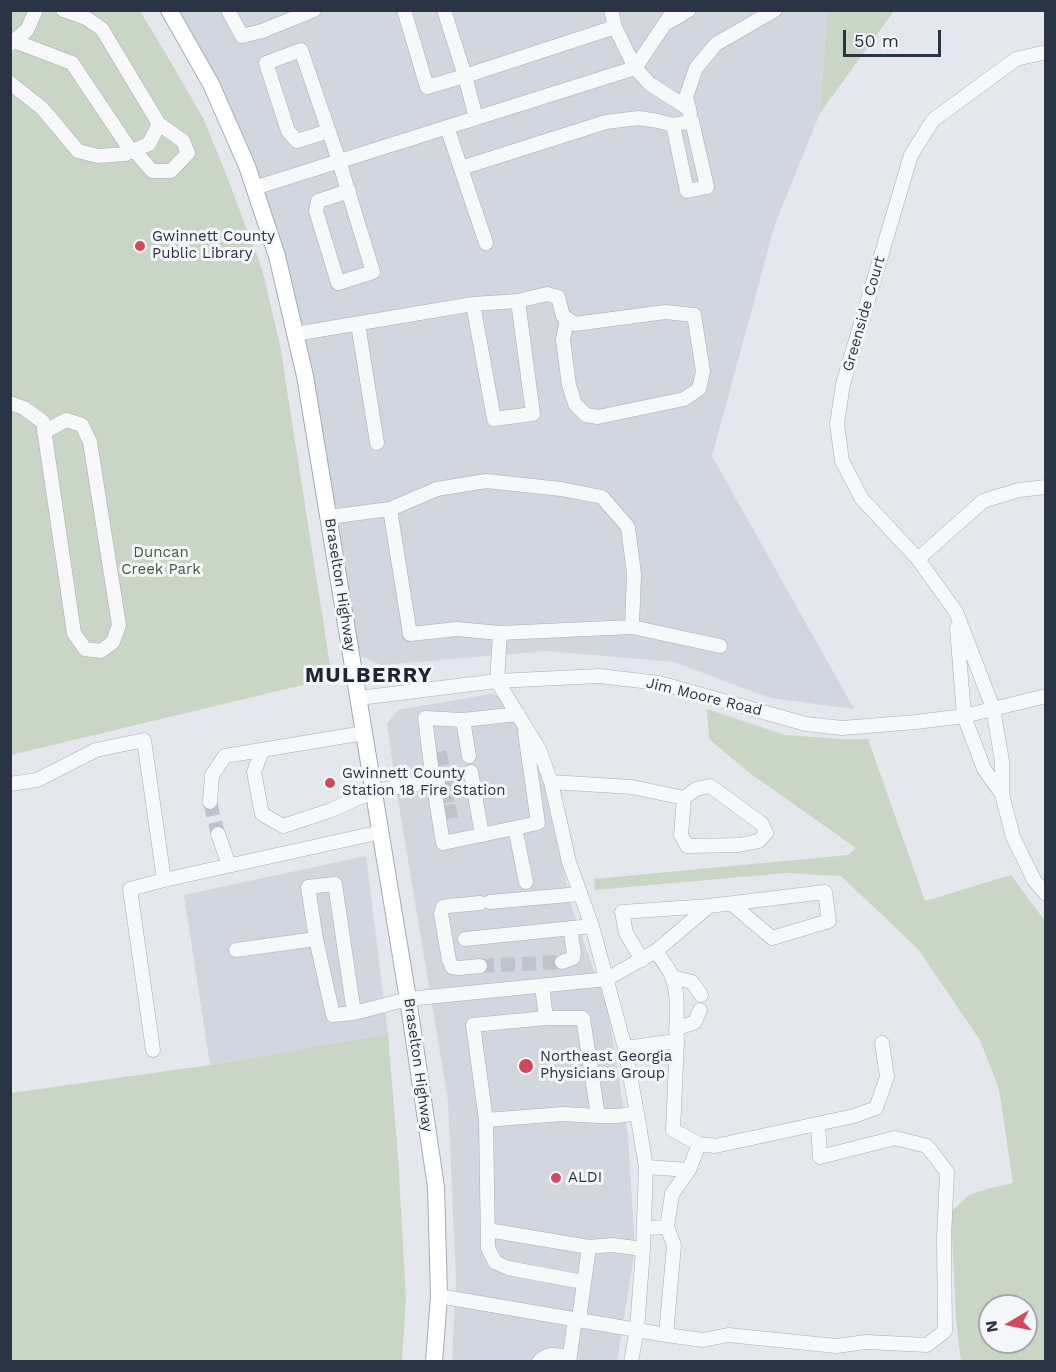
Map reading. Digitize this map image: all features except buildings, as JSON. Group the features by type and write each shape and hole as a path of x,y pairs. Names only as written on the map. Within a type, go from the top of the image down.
{"main road":[{"name":"Braselton Highway","path":"169,10 211,84 247,166 277,256 305,376 408,999 436,1187 439,1296 434,1362"}],"street":[{"path":"12,42 27,30 36,10"},
{"path":"12,42 72,63 133,151 152,171 171,171 188,153 183,141 159,124 102,29 86,18 63,10"},
{"path":"228,10 242,36 262,31 314,10"},
{"path":"404,10 427,87 615,27"},
{"path":"444,10 476,118"},
{"path":"611,10 615,27 635,68 650,84 690,115"},
{"path":"254,188 635,68 674,10"},
{"path":"666,24 689,10"},
{"path":"673,125 687,191 707,187 686,97 696,68 716,44 775,10"},
{"path":"329,131 297,141 288,131 266,63 301,50 329,131 339,161 373,272 339,283 316,211 318,201 348,191"},
{"name":"Greenside Court","path":"1002,794 1002,761 993,708 956,612 918,559 862,499 842,461 837,424 843,384 911,155 933,120 1016,59 1046,52"},
{"path":"10,83 42,108 78,151 98,156 125,154 149,144 159,124"},
{"path":"461,168 606,122 639,118 658,120 673,125 690,115"},
{"path":"447,127 486,243"},
{"path":"295,334 473,304 518,301 547,294 558,297 563,316 575,324 665,312 694,315 703,371 699,389 684,399 598,417 586,415 575,404 569,385 564,340 567,319"},
{"path":"473,304 494,419 533,414 518,301"},
{"path":"358,324 377,443"},
{"path":"10,403 24,408 43,422 44,432 74,633 85,649 101,651 113,642 119,625 90,442 82,425 66,420 44,432"},
{"path":"328,517 390,509 437,489 486,482 561,489 602,497 628,527 634,574 632,627"},
{"path":"918,559 983,501 1019,490 1046,488"},
{"path":"390,509 410,634 457,629 500,633 632,627 720,646"},
{"path":"956,612 964,716 984,769 1002,794 1013,837 1034,880 1046,894"},
{"path":"500,633 497,681 539,750 551,782 569,862 592,926 625,1048 637,1113 646,1167 645,1228 637,1329 631,1362"},
{"name":"Jim Moore Road","path":"359,698 497,681 599,676 659,683 806,724 842,728 964,716 1046,696"},
{"path":"425,717 463,720 521,719 538,823 443,843 425,717"},
{"path":"454,756 469,754 463,720"},
{"path":"210,802 212,775 225,756 364,733"},
{"path":"10,784 37,780 96,750 144,740 164,880"},
{"path":"262,750 254,772 262,814 283,826 328,811 374,791 435,781"},
{"path":"458,778 472,774 482,835"},
{"path":"551,782 632,787 684,798 696,789 710,786 762,824 766,833 759,841 739,845 687,846 681,835 684,798"},
{"path":"460,794 474,790"},
{"path":"536,805 555,801"},
{"path":"463,809 477,807"},
{"path":"515,828 526,882"},
{"path":"153,1050 130,889 381,832"},
{"path":"218,834 229,866"},
{"path":"354,1012 335,884 308,887 316,939 333,1015 354,1012 408,999 607,979 656,951 709,906"},
{"path":"642,960 626,933 622,912 732,904 825,892 829,921 772,938 732,904"},
{"path":"480,966 459,968 452,966 448,960 441,914 443,908 580,894"},
{"path":"465,939 592,926"},
{"path":"562,962 573,958 570,928"},
{"path":"236,950 316,939"},
{"path":"656,951 672,977 677,1000 673,1130 699,1144 715,1146 854,1116 876,1108 887,1077 882,1043"},
{"path":"672,977 692,982 701,995"},
{"path":"542,986 546,1018"},
{"path":"625,1048 676,1035 695,1022 700,1010"},
{"path":"584,1282 508,1269 495,1262 488,1248 486,1120 473,1025 546,1018 583,1018 598,1116"},
{"path":"486,1120 563,1114 617,1116 637,1113"},
{"path":"439,1296 704,1341 728,1335 836,1346 866,1342 927,1345 945,1331 944,1238 947,1172 927,1146 895,1138 820,1157 818,1124"},
{"path":"666,1335 674,1245 667,1227 672,1194 689,1170 699,1144"},
{"path":"646,1167 689,1170"},
{"path":"645,1228 667,1227"},
{"path":"488,1230 589,1247 612,1245 643,1249"},
{"path":"539,1362 541,1358 551,1354 569,1359 589,1247"}],"shaded area":[{"path":"166,11 827,11 820,113 775,224 712,456 854,709 770,698 674,662 547,651 381,665 357,654 255,170"},
{"path":"490,694 510,698 537,754 572,908 608,1010 628,1137 635,1249 617,1361 452,1361 456,1280 448,1101 387,724 398,710"},
{"path":"366,856 388,1034 210,1065 184,895"}],"green space":[{"name":"Duncan Creek Park","path":"10,11 140,11 204,120 262,269 280,345 332,678 11,755"},
{"path":"827,11 894,11 820,113 827,13"},
{"path":"707,709 785,735 868,739 925,901 1011,875 1045,921 1045,1361 961,1361 956,1319 951,1212 969,1195 1013,1183 999,1089 980,1040 918,949 841,876 786,873 595,890 594,879 848,855 856,848 751,774 709,739"},
{"path":"388,1034 398,1155 406,1300 402,1361 11,1361 11,1093 210,1065"}],"tunnel":[{"path":"434,760 454,756"},
{"path":"438,781 458,778"},
{"path":"440,796 460,794"},
{"path":"210,802 218,834"},
{"path":"443,813 463,809"},
{"path":"480,966 562,962"}],"place":[{"name":"Gwinnett County Public Library","path":"140,246"},
{"name":"Gwinnett County Station 18 Fire Station","path":"330,783"},
{"name":"Northeast Georgia Physicians Group","path":"526,1066"},
{"name":"ALDI","path":"556,1178"}],"district":[{"name":"MULBERRY","path":"369,676"}]}
